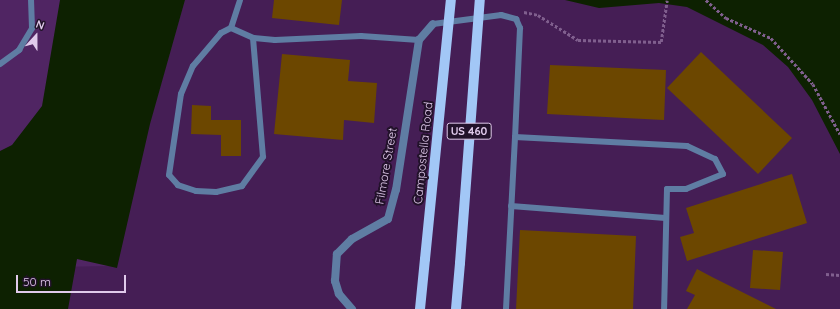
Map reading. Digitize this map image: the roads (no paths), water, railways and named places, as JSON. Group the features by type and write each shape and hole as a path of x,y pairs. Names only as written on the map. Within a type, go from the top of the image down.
{"main road":[{"name":"Campostella Road","path":"420,309 450,0"},
{"name":"US 460","path":"456,309 480,0"}],"street":[{"path":"419,40 433,24"},
{"name":"Filmore Street","path":"352,309 339,294 334,267 343,246 378,227 388,219 391,209 419,40"}],"lane":[{"path":"0,64 18,50 32,28 31,0"},
{"path":"240,0 231,28 204,51 193,66 181,94 169,175 178,185 196,191 216,192 242,186 263,157 253,38"},
{"path":"433,24 501,15 516,19 520,28 506,309"},
{"path":"231,28 253,38 361,36 419,40"},
{"path":"515,137 687,146 715,159 723,174 686,190 667,189 664,309"},
{"path":"511,206 666,218"}]}
